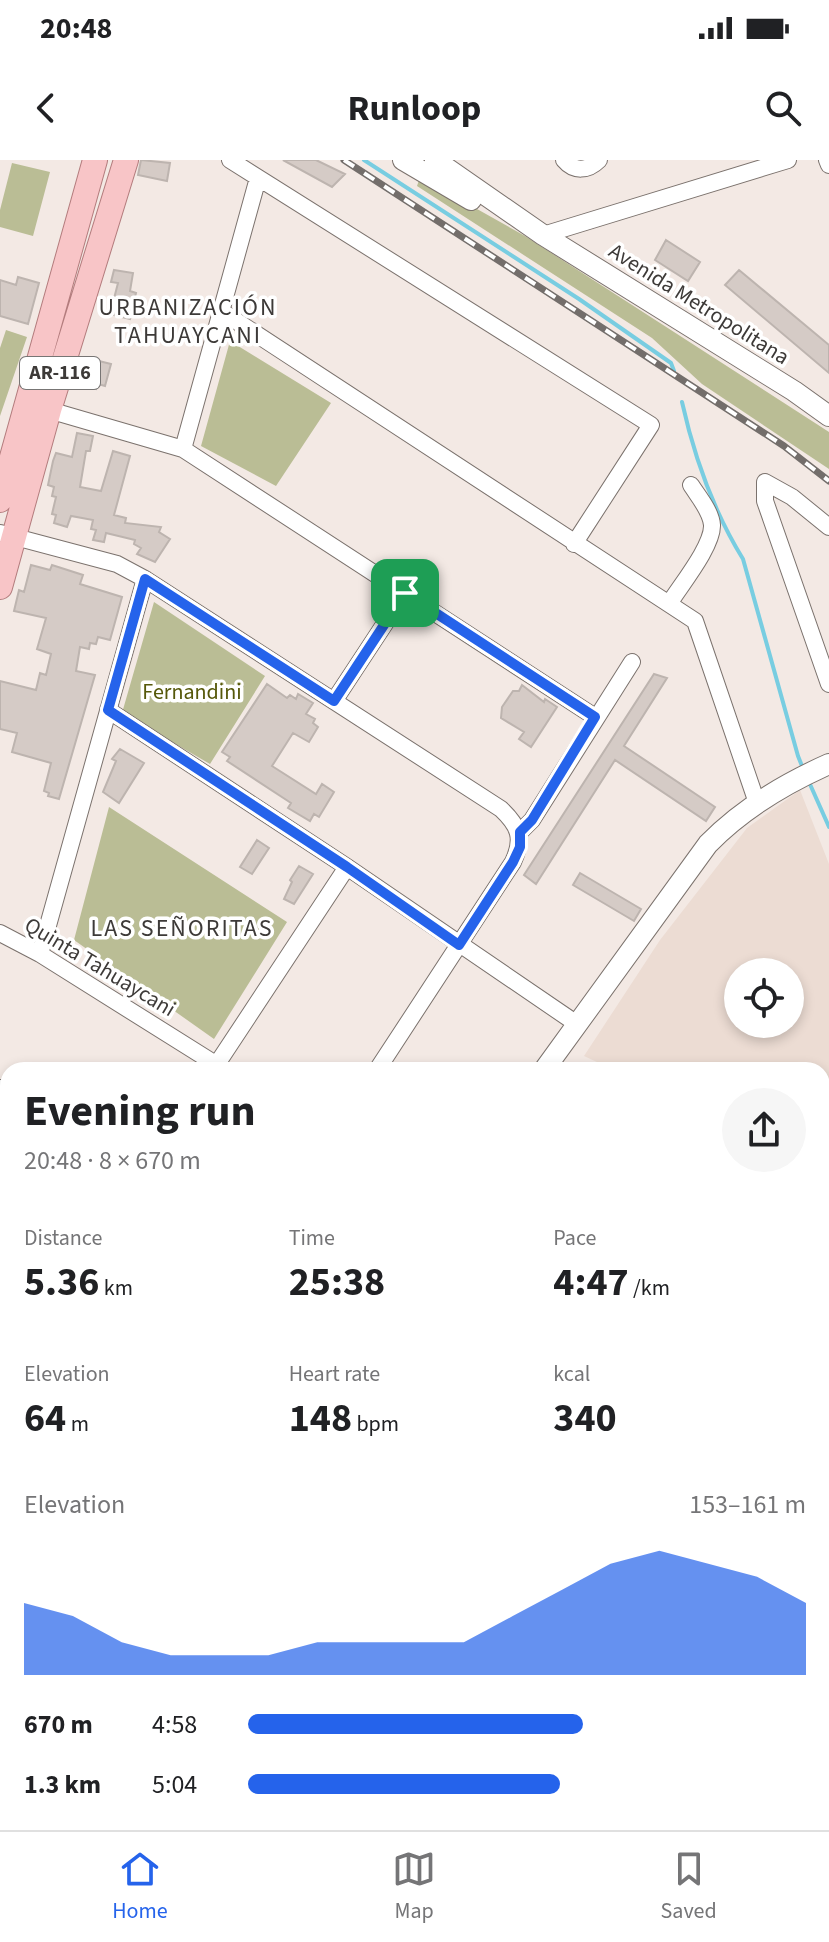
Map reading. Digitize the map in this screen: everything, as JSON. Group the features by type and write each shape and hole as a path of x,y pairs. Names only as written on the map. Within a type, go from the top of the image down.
{"main road":[{"name":"AR-116","path":"0,587 7,535 92,161"},
{"name":"AR-116","path":"0,500 38,407 124,167"}],"street":[{"path":"230,160 651,425 574,544"},
{"name":"Avenida Metropolitana","path":"403,160 472,200 543,235"},
{"name":"Avenida Metropolitana","path":"435,160 543,235 794,391 829,416"},
{"path":"564,160 581,170 599,160"},
{"path":"543,235 788,160"},
{"path":"92,161 124,167"},
{"path":"183,449 258,178"},
{"path":"221,311 695,621 757,803"},
{"path":"38,407 183,449 595,717"},
{"path":"829,527 792,497 765,482 765,501 829,684"},
{"path":"669,604 706,546 712,525 705,506 691,485"},
{"path":"7,535 117,564 145,579 501,809 520,832 520,847 513,862 382,1062"},
{"path":"40,954 145,579"},
{"path":"334,701 405,593"},
{"path":"520,832 532,820 632,662"},
{"path":"108,710 347,867 577,1024"},
{"path":"550,1062 708,844 738,815 814,771"},
{"path":"218,1062 347,867"},
{"name":"Quinta Tahuaycani","path":"0,933 40,954 207,1062"}],"shaded area":[{"path":"800,790 829,864 829,1062 597,1062 584,1056 660,940 747,828"}],"green space":[{"path":"12,163 50,172 33,236 0,227 0,210"},
{"path":"420,177 525,236 829,432 829,469 702,384 652,338 417,186"},
{"path":"6,330 27,337 0,416 0,348"},
{"path":"230,341 331,403 276,486 201,446"},
{"name":"Fernandini","path":"154,602 265,676 210,764 122,713"},
{"path":"109,807 287,922 214,1039 74,940"}],"building":[{"path":"141,160 170,163 167,181 138,175"},
{"path":"283,160 316,160 345,174 332,187"},
{"path":"666,240 700,262 688,281 655,260"},
{"path":"114,270 133,273 130,291 136,293 130,319 110,314 118,283 111,282"},
{"path":"739,270 829,345 829,373 725,285"},
{"path":"18,277 39,283 28,324 0,316 0,280 16,285"},
{"path":"91,359 111,364 105,386 98,384 96,389 83,385"},
{"path":"77,433 93,436 90,451 86,451 80,487 101,491 113,451 130,456 114,515 126,518 125,523 161,527 159,532 170,539 155,562 137,554 141,548 134,544 135,540 106,533 104,542 93,540 96,530 91,529 93,520 71,516 67,527 54,523 56,515 52,514 56,497 52,496 54,487 48,485 53,461 56,453 72,457"},
{"path":"31,565 50,570 52,565 83,575 80,584 122,597 110,640 98,637 96,644 90,643 89,649 80,647 76,671 95,675 59,799 48,796 49,793 44,791 51,763 12,752 17,733 0,729 0,681 36,690 40,673 46,675 51,654 37,649 46,618 14,611 19,590 24,592"},
{"path":"654,674 667,678 624,746 715,807 706,821 615,760 536,884 524,875"},
{"path":"267,684 287,698 290,695 296,699 298,694 313,703 306,714 315,719 313,723 318,727 309,742 293,733 272,766 316,794 322,784 334,792 319,817 314,814 310,821 288,808 291,803 227,761 230,757 222,752"},
{"path":"522,685 544,702 545,699 557,707 531,747 519,739 524,732 501,718 502,707 513,691 519,691"},
{"path":"120,749 144,763 119,803 103,792 116,761 112,759"},
{"path":"257,840 269,848 252,874 240,867"},
{"path":"299,866 313,874 294,904 284,899 292,882 290,880"},
{"path":"580,873 641,909 634,921 573,885"}],"waterway":[{"path":"364,160 579,299 671,363 674,371"},
{"path":"682,402 706,483 743,559 804,771"},
{"path":"809,782 829,827"}],"railway":[{"path":"344,160 784,446 829,481"}],"district":[{"name":"URBANIZACIÓN TAHUAYCANI","path":"188,321"},
{"name":"LAS SEÑORITAS","path":"182,928"}],"route":[{"path":"145,579 334,701 405,593 595,717 532,820 520,832 520,847 513,862 459,945 347,867 108,710 145,579"}]}
